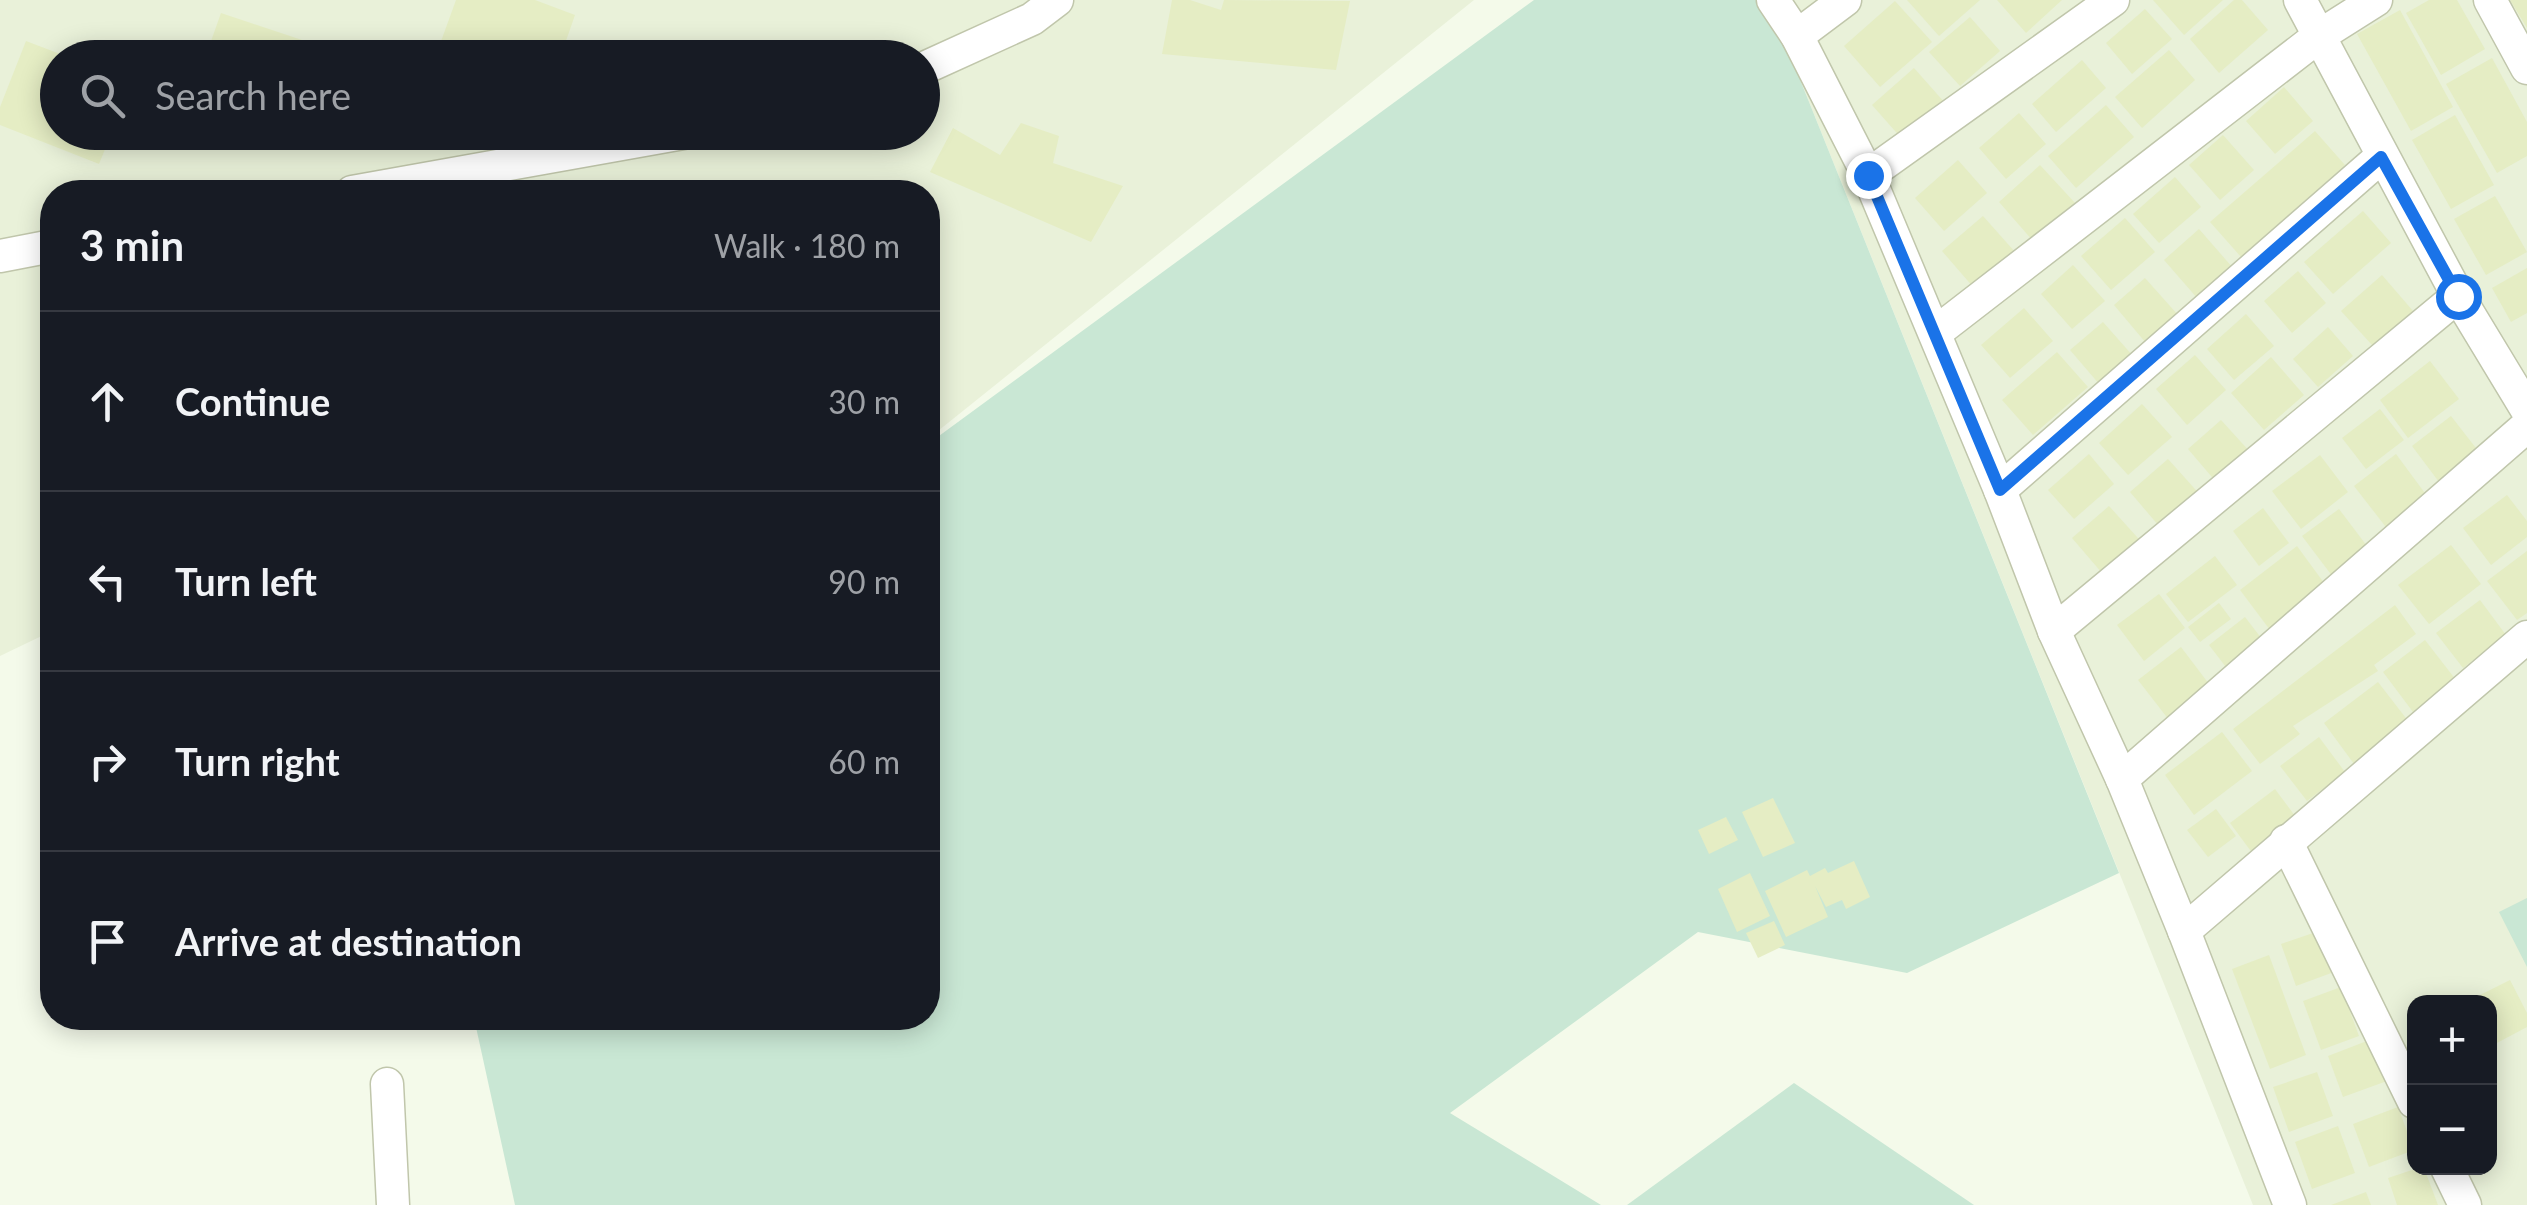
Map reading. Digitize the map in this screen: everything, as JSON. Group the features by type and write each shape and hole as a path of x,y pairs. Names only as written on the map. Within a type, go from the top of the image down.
{"street":[{"path":"940,60 1032,19 1057,0"},
{"path":"1773,0 1797,36 1868,175 2054,630 2184,931 2290,1205"},
{"path":"1797,36 1845,0"},
{"path":"1868,175 2113,0"},
{"path":"2300,0 2381,157 2527,410"},
{"path":"1935,333 2319,36 2376,0"},
{"path":"2490,0 2527,68"},
{"path":"419,180 588,150"},
{"path":"2000,490 2381,157"},
{"path":"0,256 40,248"},
{"path":"2054,630 2458,296"},
{"path":"2122,780 2527,426"},
{"path":"2184,931 2527,637"},
{"path":"2286,841 2407,1088"},
{"path":"386,1084 393,1205"},
{"path":"2451,1175 2466,1205"}],"shaded area":[{"path":"0,0 1474,0 940,429 940,180 40,180 40,637 0,656"},
{"path":"1534,0 1768,0 2119,873 1907,973 1698,932 1450,1113 1601,1205 515,1205 477,1030 940,1030 940,435"},
{"path":"1768,0 2527,0 2527,1205 2253,1205"},
{"path":"2527,898 2527,967 2499,912"},
{"path":"1794,1083 1974,1205 1627,1205"}],"building":[{"path":"456,0 535,0 575,15 566,40 441,40"},
{"path":"1172,0 1190,0 1221,10 1224,0 1350,1 1336,70 1162,54"},
{"path":"1907,0 1980,0 1939,36"},
{"path":"1997,0 2062,0 2026,33"},
{"path":"2153,0 2223,0 2184,35"},
{"path":"2234,0 2242,0 2268,30 2219,73 2190,39"},
{"path":"2429,0 2457,0 2485,49 2441,75 2406,13"},
{"path":"2510,0 2527,0 2527,28"},
{"path":"1895,1 1932,42 1880,87 1844,46"},
{"path":"2145,9 2172,39 2132,74 2106,43"},
{"path":"2400,10 2453,107 2411,131 2357,34"},
{"path":"221,13 302,40 211,40"},
{"path":"1970,17 2000,51 1960,86 1929,52"},
{"path":"26,41 40,46 40,141 0,125 0,107"},
{"path":"2169,50 2195,80 2142,128 2115,97"},
{"path":"2492,58 2527,122 2527,156 2497,173 2446,84"},
{"path":"2082,60 2106,88 2056,132 2032,104"},
{"path":"1914,68 1945,103 1903,140 1872,105"},
{"path":"2284,87 2313,121 2275,154 2246,121"},
{"path":"2106,105 2134,137 2076,188 2048,156"},
{"path":"2019,113 2046,144 2006,179 1979,148"},
{"path":"2455,115 2494,185 2451,209 2412,140"},
{"path":"1021,123 1059,136 1053,163 1123,186 1091,242 930,172 953,128 1000,155"},
{"path":"2315,131 2345,165 2241,257 2210,222"},
{"path":"2223,135 2254,170 2220,200 2189,165"},
{"path":"63,150 105,150 99,164"},
{"path":"1958,160 1987,193 1944,231 1915,198"},
{"path":"2040,165 2076,204 2033,241 1999,202"},
{"path":"2175,177 2201,207 2159,243 2133,214"},
{"path":"2495,196 2527,252 2486,275 2454,219"},
{"path":"2363,211 2391,243 2333,294 2304,262"},
{"path":"1983,216 2015,252 1974,288 1942,251"},
{"path":"2125,218 2155,252 2111,290 2081,256"},
{"path":"2199,229 2233,268 2198,299 2164,260"},
{"path":"2073,265 2105,301 2072,329 2041,294"},
{"path":"2527,268 2527,313 2511,322 2492,288"},
{"path":"2298,271 2326,303 2292,333 2264,301"},
{"path":"2382,275 2413,311 2373,346 2341,311"},
{"path":"2145,278 2178,315 2146,343 2114,305"},
{"path":"2024,308 2053,341 2010,378 1981,345"},
{"path":"2246,314 2274,346 2234,380 2207,349"},
{"path":"2103,322 2133,356 2100,385 2070,350"},
{"path":"2328,327 2353,356 2318,387 2293,359"},
{"path":"2057,352 2088,387 2033,435 2002,400"},
{"path":"2195,355 2226,390 2187,425 2156,389"},
{"path":"2271,357 2304,395 2264,430 2231,393"},
{"path":"2430,361 2459,399 2408,438 2380,400"},
{"path":"2142,404 2172,437 2128,475 2099,443"},
{"path":"2380,409 2404,440 2366,469 2342,438"},
{"path":"2451,416 2479,452 2439,482 2412,446"},
{"path":"2221,420 2251,453 2217,483 2188,449"},
{"path":"2089,454 2114,484 2074,519 2048,490"},
{"path":"2396,454 2430,500 2389,531 2354,486"},
{"path":"2320,455 2348,492 2301,529 2272,491"},
{"path":"2168,459 2203,498 2165,533 2130,492"},
{"path":"2507,495 2527,521 2527,537 2491,565 2463,528"},
{"path":"2109,506 2146,547 2108,580 2072,538"},
{"path":"2263,508 2289,543 2259,566 2233,531"},
{"path":"2339,509 2373,554 2336,581 2302,536"},
{"path":"2451,545 2481,584 2429,624 2398,585"},
{"path":"2297,546 2327,587 2270,630 2240,590"},
{"path":"2527,551 2527,613 2517,620 2487,581"},
{"path":"2215,556 2237,585 2188,622 2166,594"},
{"path":"2159,594 2185,628 2144,661 2117,625"},
{"path":"2480,600 2506,635 2463,668 2436,633"},
{"path":"2219,603 2231,619 2200,642 2188,627"},
{"path":"2395,605 2416,634 2374,665 2378,671 2293,726 2300,734 2260,764 2233,729"},
{"path":"2245,617 2265,643 2229,671 2209,645"},
{"path":"2425,640 2456,680 2413,712 2383,672"},
{"path":"2181,647 2212,688 2169,720 2138,680"},
{"path":"2378,682 2412,726 2357,768 2324,723"},
{"path":"2222,732 2252,771 2194,815 2165,775"},
{"path":"2319,737 2345,772 2307,801 2280,766"},
{"path":"2275,789 2298,820 2253,854 2230,823"},
{"path":"1773,798 1795,843 1763,857 1742,812"},
{"path":"2216,809 2236,836 2208,857 2187,830"},
{"path":"1726,817 1738,840 1709,854 1698,830"},
{"path":"1854,861 1870,897 1846,909 1842,900 1826,907 1815,886 1828,917 1786,937 1765,891 1807,870 1810,876 1825,868 1828,873"},
{"path":"1750,873 1770,916 1737,932 1718,889"},
{"path":"1774,921 1785,945 1758,958 1746,933"},
{"path":"2319,931 2334,972 2296,986 2281,944"},
{"path":"2269,955 2306,1055 2270,1069 2232,969"},
{"path":"2510,980 2527,1013 2527,1027 2497,1043 2497,995 2480,995"},
{"path":"2341,987 2359,1036 2321,1050 2303,1001"},
{"path":"2372,1039 2387,1081 2343,1097 2328,1056"},
{"path":"2317,1072 2333,1116 2289,1132 2273,1087"},
{"path":"2398,1107 2407,1131 2407,1153 2369,1167 2353,1124"},
{"path":"2338,1126 2355,1173 2312,1189 2295,1142"},
{"path":"2407,1172 2407,1175 2427,1175 2438,1205 2397,1205 2388,1178"},
{"path":"2366,1192 2371,1205 2331,1205"}],"route":[{"path":"1868,175 2000,490 2381,157 2458,296"}]}
